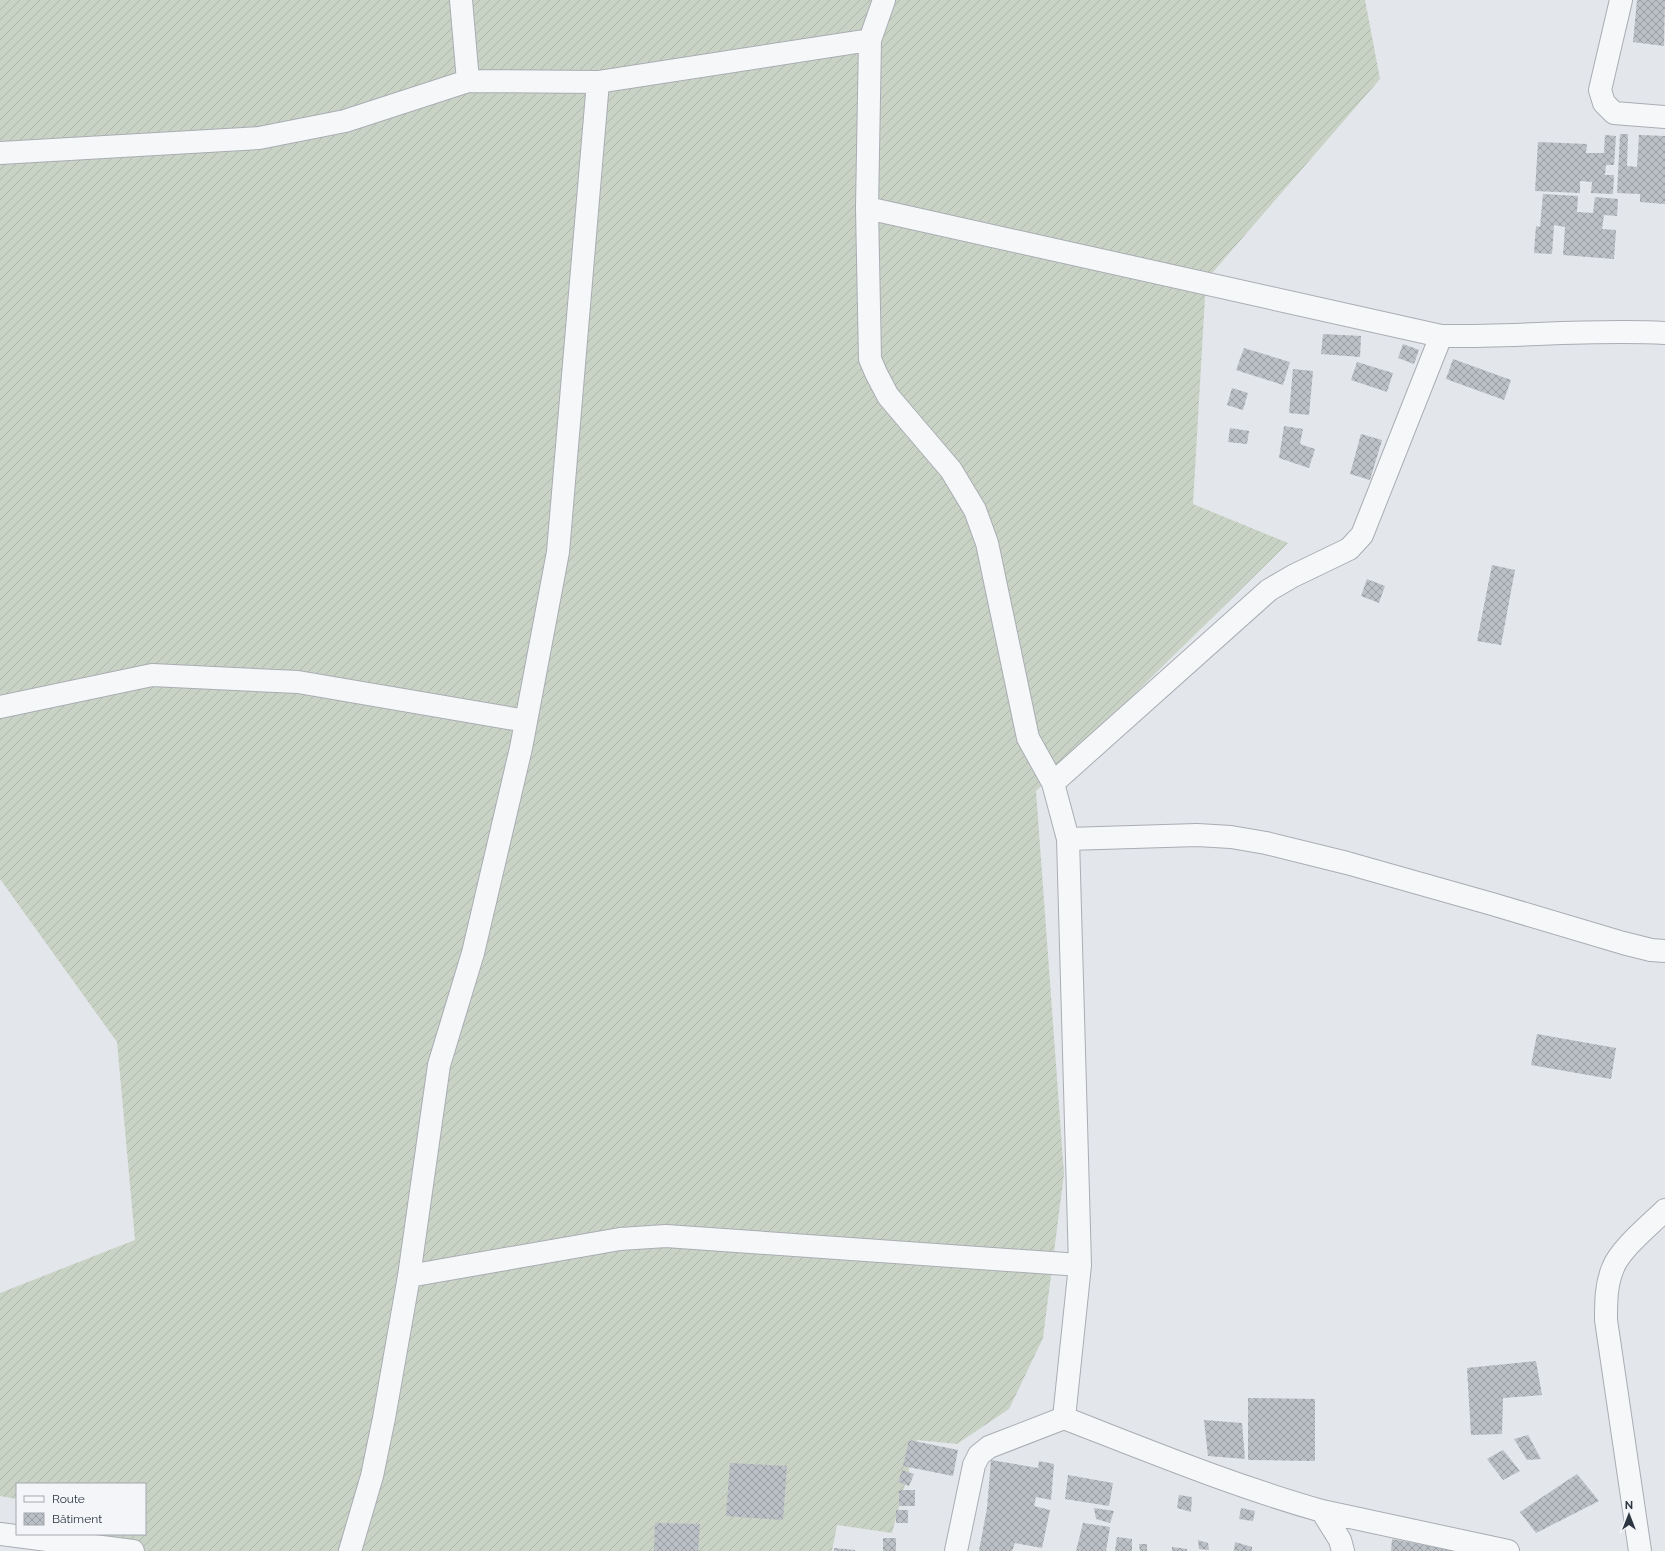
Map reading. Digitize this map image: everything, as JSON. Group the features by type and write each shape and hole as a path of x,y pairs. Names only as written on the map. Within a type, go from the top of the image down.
{"street":[{"path":"461,0 468,81"},
{"path":"884,0 870,40 867,208 870,360 888,396 951,470 976,510 987,543 1028,738 1053,783 1068,838 1080,1265 1064,1418"},
{"path":"1621,0 1600,90 1604,103 1614,113 1665,117"},
{"path":"0,153 259,138 345,121 468,81 598,82 870,40"},
{"path":"350,1551 372,1476 409,1276 439,1065 473,953 522,748 558,552 598,82"},
{"path":"867,208 1441,336 1479,337 1629,332 1665,333"},
{"path":"1053,783 1269,590 1293,576 1349,549 1362,535 1441,336"},
{"path":"0,707 152,676 298,682 526,721"},
{"path":"1068,838 1197,835 1266,843 1393,876 1623,943 1651,950 1665,951"},
{"path":"1640,1551 1606,1320 1607,1289 1613,1267 1624,1252 1665,1210"},
{"path":"409,1276 620,1240 666,1236 1080,1265"},
{"path":"956,1551 974,1465 979,1455 989,1447 1064,1418 1283,1500 1322,1511 1508,1551"},
{"path":"1322,1511 1340,1540 1343,1551"},
{"path":"0,1534 127,1551"}],"green space":[{"path":"0,0 1365,0 1380,79 1206,280 1193,504 1288,543 1036,791 1064,1174 1043,1338 1009,1409 957,1444 917,1440 892,1533 837,1525 832,1551 63,1551 62,1535 146,1535 146,1483 16,1483 16,1499 0,1496 0,1293 135,1240 117,1042 0,879"}],"building":[{"path":"1637,0 1665,0 1664,46 1633,42"},
{"path":"1620,134 1628,134 1627,166 1637,167 1639,135 1665,136 1665,204 1640,202 1640,194 1617,193"},
{"path":"1605,135 1616,136 1614,165 1606,165 1605,175 1614,175 1613,194 1591,193 1592,182 1580,181 1580,193 1535,191 1538,142 1587,144 1586,153 1604,153"},
{"path":"1543,194 1578,196 1577,212 1593,213 1595,197 1618,199 1617,216 1604,215 1602,229 1616,230 1614,259 1563,255 1565,227 1554,225 1552,254 1534,253 1536,226 1540,227"},
{"path":"1323,334 1361,336 1360,357 1321,354"},
{"path":"1403,344 1419,350 1414,364 1398,358"},
{"path":"1244,348 1290,362 1283,385 1236,370"},
{"path":"1453,359 1511,380 1504,400 1446,379"},
{"path":"1357,362 1393,373 1387,392 1351,380"},
{"path":"1293,369 1313,371 1309,415 1289,413"},
{"path":"1232,388 1248,393 1243,410 1227,405"},
{"path":"1284,426 1303,429 1300,444 1315,449 1309,468 1279,458"},
{"path":"1230,428 1249,431 1247,444 1228,442"},
{"path":"1361,434 1382,440 1370,480 1350,474"},
{"path":"1492,565 1515,570 1501,645 1477,641"},
{"path":"1367,579 1385,586 1379,603 1361,596"},
{"path":"1537,1034 1616,1048 1611,1079 1531,1065"},
{"path":"1536,1361 1542,1395 1503,1398 1502,1434 1471,1435 1467,1368"},
{"path":"1248,1398 1315,1399 1315,1461 1248,1460"},
{"path":"1204,1420 1242,1423 1245,1459 1208,1456"},
{"path":"1528,1435 1541,1459 1527,1460 1514,1439"},
{"path":"909,1440 958,1450 953,1476 903,1466"},
{"path":"1503,1450 1520,1471 1503,1480 1487,1459"},
{"path":"991,1460 1038,1468 1039,1461 1054,1464 1051,1500 1036,1497 1034,1506 1050,1510 1042,1548 1015,1543 1012,1551 979,1551 987,1508"},
{"path":"730,1463 787,1466 783,1520 726,1516"},
{"path":"902,1470 914,1474 909,1486 898,1482"},
{"path":"1577,1474 1599,1501 1536,1533 1520,1512"},
{"path":"1068,1475 1113,1483 1109,1506 1065,1499"},
{"path":"899,1490 915,1490 915,1506 899,1506"},
{"path":"1179,1495 1192,1497 1191,1512 1177,1508"},
{"path":"1094,1508 1114,1511 1110,1523 1096,1519"},
{"path":"1241,1508 1255,1511 1253,1521 1239,1519"},
{"path":"896,1510 908,1510 908,1523 896,1523"},
{"path":"655,1523 700,1524 698,1551 654,1551"},
{"path":"1083,1523 1110,1527 1106,1551 1076,1551"},
{"path":"1117,1537 1132,1539 1132,1551 1115,1551"},
{"path":"883,1538 896,1538 896,1551 883,1551"},
{"path":"1392,1539 1451,1550 1451,1551 1391,1551"},
{"path":"1198,1540 1208,1543 1209,1550 1199,1549"},
{"path":"1235,1542 1252,1547 1252,1551 1234,1551"},
{"path":"1139,1544 1147,1544 1147,1551 1140,1551"},
{"path":"1172,1547 1187,1549 1187,1551 1172,1551"},
{"path":"834,1548 855,1550 855,1551 834,1551"}]}
